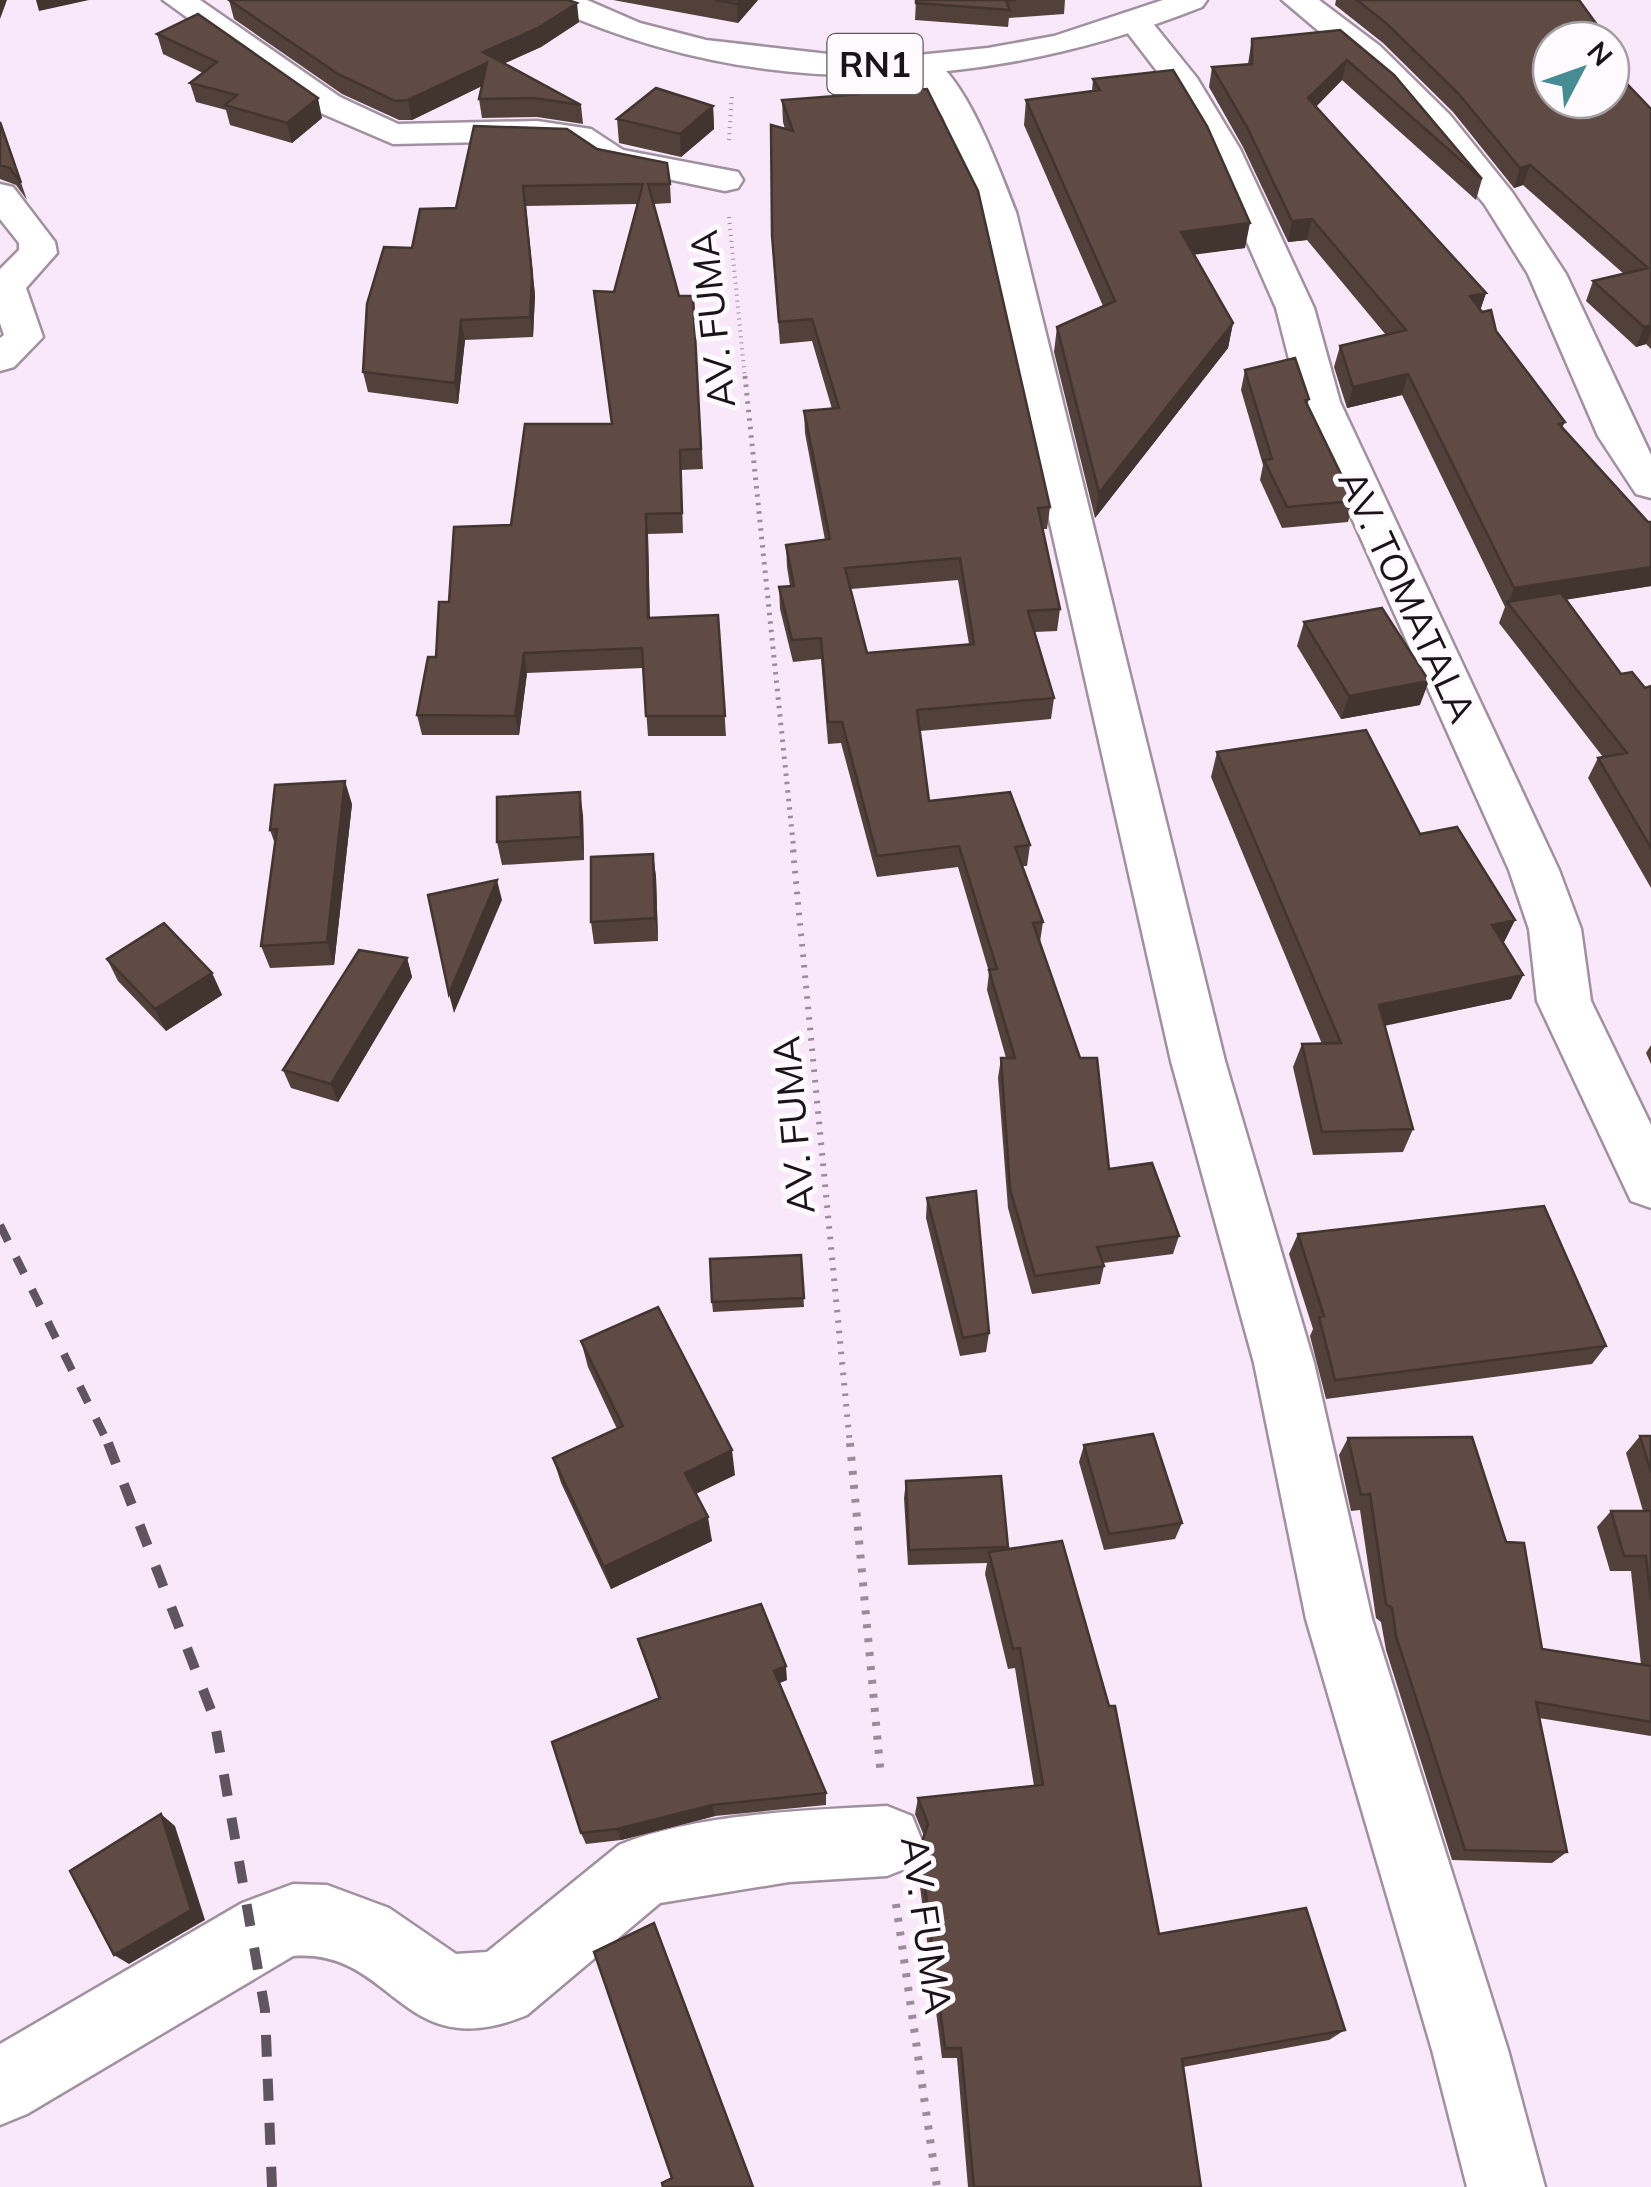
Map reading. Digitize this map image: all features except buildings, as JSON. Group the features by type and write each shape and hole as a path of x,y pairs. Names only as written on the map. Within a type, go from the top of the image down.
{"main road":[{"path":"178,0 328,104 393,134 495,130 579,136 598,145 612,158 726,180"},
{"name":"RN1","path":"561,0 635,32 735,56 812,64 923,65 1012,54 1136,22 1190,0"},
{"path":"1180,0 1190,0"},
{"path":"1298,0 1372,52 1487,184 1546,273 1604,407 1637,468 1651,485"},
{"name":"AV. TOMATALA","path":"1136,22 1184,84 1223,149 1295,308 1320,402 1534,870 1556,929 1564,1001 1651,1184"},
{"path":"923,65 960,116 998,212 1198,1061 1284,1363 1339,1619 1470,2050 1506,2187"},
{"path":"0,195 38,242 38,253 16,273 7,288 24,337 0,360"},
{"path":"0,2087 96,2028 217,1962 252,1936 304,1918 370,1933 444,1992 501,1989 644,1870 789,1846 887,1841"}],"path":[{"name":"AV. FUMA","path":"735,56 726,180 809,1003 887,1841 937,2187"}],"railway":[{"path":"0,1225 109,1445"},
{"path":"108,1443 214,1718 265,2010 272,2187"}]}
